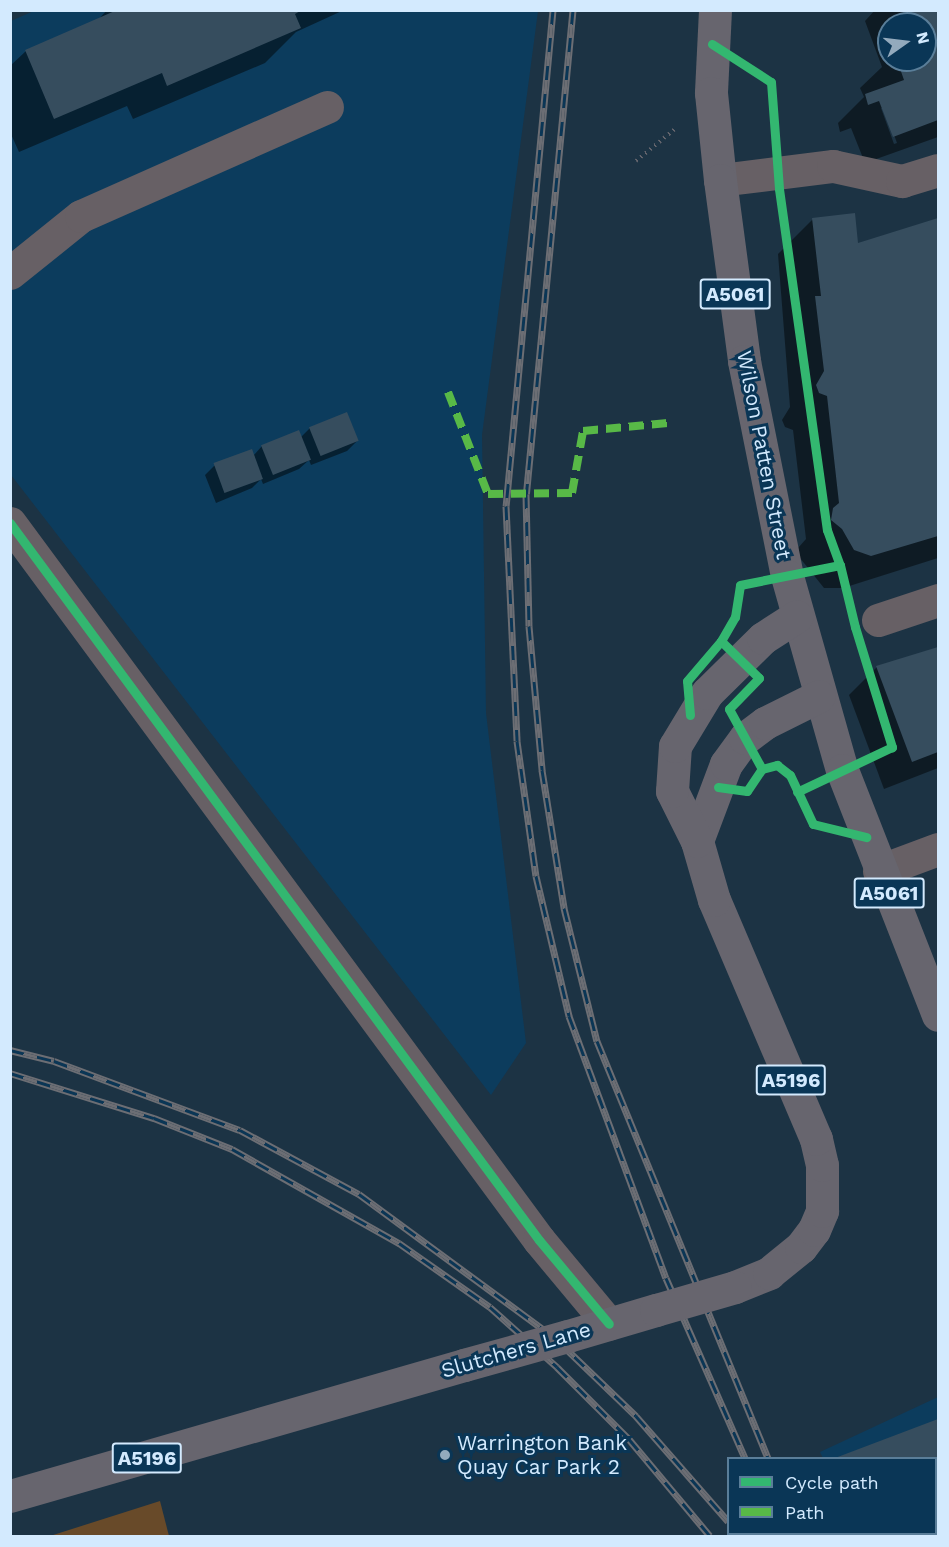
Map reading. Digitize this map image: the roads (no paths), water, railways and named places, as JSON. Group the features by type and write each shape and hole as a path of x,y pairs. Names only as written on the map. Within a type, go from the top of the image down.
{"highway":[{"name":"Wilson Patten Street","path":"714,12 711,93 744,360 797,616 842,770 879,871 939,1015"},
{"name":"Slutchers Lane","path":"10,1496 735,1287 769,1273 801,1247 814,1230 822,1211 822,1165 816,1139 714,900 697,841 672,791 675,746 707,693 763,638 797,616"},
{"path":"697,841 726,764 745,738 765,723 819,696"}],"street":[{"path":"10,273 81,216 327,107"},
{"path":"720,180 833,165 902,180 939,170"},
{"path":"10,523 539,1240 609,1324"},
{"path":"878,620 939,600"},
{"path":"879,871 939,849"}],"railway":[{"path":"553,10 506,506 517,741 536,876 569,1016 666,1278 745,1457"},
{"path":"573,10 526,494 529,626 542,770 564,908 597,1041 768,1457"},
{"path":"10,1050 54,1061 240,1130 359,1194 554,1337 636,1416 727,1520"},
{"path":"10,1073 154,1118 232,1149 399,1243 490,1307 557,1367 629,1439 710,1536"}],"place":[{"name":"Warrington Bank Quay Car Park 2","path":"445,1455"}]}
